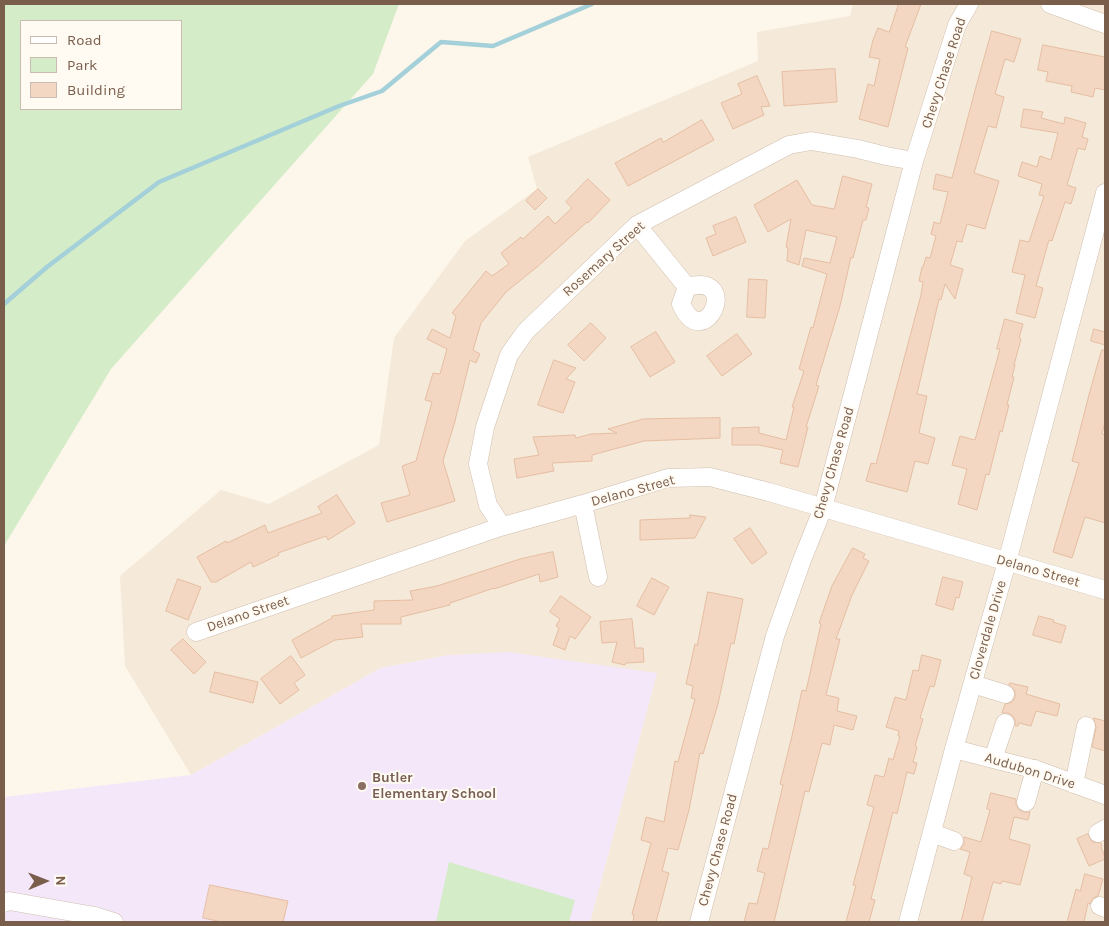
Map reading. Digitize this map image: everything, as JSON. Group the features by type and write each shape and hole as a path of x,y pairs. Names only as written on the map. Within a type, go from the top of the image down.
{"street":[{"name":"Chevy Chase Road","path":"699,922 775,636 823,508 914,160 957,25 969,4"},
{"path":"1050,4 1105,24"},
{"name":"Rosemary Street","path":"500,526 488,505 478,464 485,427 509,355 526,332 637,225 789,145 811,141 914,160"},
{"name":"Cloverdale Drive","path":"908,922 954,749 1007,562 1105,193"},
{"path":"637,225 687,287"},
{"name":"Delano Street","path":"196,632 500,526 583,504 668,478 710,477 769,492 1105,590"},
{"path":"583,504 598,577"},
{"path":"973,684 1005,694"},
{"path":"993,759 1005,723"},
{"path":"1074,784 1086,726"},
{"name":"Audubon Drive","path":"954,749 1034,769 1105,795"},
{"path":"1026,802 1034,769"},
{"path":"932,833 954,841"},
{"path":"4,903 9,901 95,916 114,922"}],"shaded area":[{"path":"853,4 1105,4 1105,922 590,922 657,673 449,655 381,668 191,775 125,666 120,576 221,490 269,504 379,445 394,338 465,241 537,189 528,157 758,61 757,32 850,16"},
{"name":"Butler Elementary School","path":"508,652 657,673 590,922 4,922 4,797 191,775 381,668 449,655"}],"green space":[{"path":"4,4 399,4 373,74 111,369 4,546"},
{"path":"449,862 575,900 569,922 436,922"}],"building":[{"path":"899,4 921,4 905,47 908,48 888,127 859,119 868,84 874,86 880,59 869,57 873,40 878,28 889,32"},
{"path":"992,31 1021,39 1014,62 1005,59 995,94 1004,97 996,128 988,126 974,173 999,181 985,229 967,224 962,242 957,241 950,265 963,269 955,299 945,284 941,300 939,299 917,394 927,396 919,433 935,438 928,464 915,461 907,492 866,481 871,463 876,464 921,295 923,282 919,281 922,267 926,257 930,258 936,236 931,234 934,222 940,224 948,192 933,189 936,174 952,178"},
{"path":"1043,45 1105,57 1105,90 1095,88 1093,97 1071,92 1072,86 1046,81 1048,72 1038,70"},
{"path":"835,69 837,102 784,106 782,72"},
{"path":"757,76 770,106 761,107 764,115 733,129 721,103 742,94 738,84"},
{"path":"1024,109 1043,112 1041,118 1064,124 1065,117 1086,123 1082,137 1088,139 1085,150 1078,148 1067,185 1076,188 1071,204 1065,202 1052,241 1049,240 1036,286 1043,288 1035,318 1016,313 1025,275 1012,272 1020,240 1029,242 1044,196 1039,195 1042,184 1018,176 1022,162 1037,167 1040,156 1051,160 1058,133 1021,127"},
{"path":"702,120 714,140 628,186 615,163 661,138 663,142"},
{"path":"843,176 872,184 866,207 869,208 866,220 863,220 853,258 851,257 840,306 816,385 819,386 806,427 808,427 798,467 780,463 783,450 759,445 732,445 732,428 759,427 759,433 786,440 794,407 792,407 804,371 799,369 811,327 813,328 827,274 802,266 804,258 830,263 837,237 806,230 799,265 787,261 788,248 786,247 791,219 768,232 754,205 797,180 812,205 834,209"},
{"path":"588,179 610,200 588,223 506,292 481,323 473,350 480,354 476,363 470,360 443,461 455,501 387,522 381,503 410,495 402,466 416,461 432,402 425,400 433,373 440,374 447,349 427,339 432,329 450,338 456,316 452,313 486,271 492,276 509,264 501,253 521,237 523,239 548,216 555,224 572,208 566,202"},
{"path":"538,189 547,198 535,210 526,201"},
{"path":"736,217 746,242 713,256 706,238 716,234 713,226"},
{"path":"749,279 767,280 765,318 747,317"},
{"path":"1005,319 1023,324 1019,338 1021,339 1014,365 1012,377 1014,377 1007,405 1009,405 1002,432 1000,431 989,475 986,474 977,510 958,504 967,469 952,465 960,436 975,440 1000,349 997,349"},
{"path":"591,323 606,338 584,361 568,345"},
{"path":"1094,329 1105,332 1105,345 1091,341"},
{"path":"656,332 675,362 650,377 631,347"},
{"path":"737,334 752,354 722,376 707,356"},
{"path":"1102,350 1105,350 1105,422 1102,434 1105,435 1105,523 1085,517 1072,558 1053,552 1079,463 1072,461"},
{"path":"554,360 576,368 566,379 575,382 563,413 538,405"},
{"path":"720,418 720,438 644,441 592,455 592,461 552,463 554,471 517,478 514,459 539,455 533,437 575,435 576,438 591,434 617,433 608,429 643,419"},
{"path":"337,495 355,523 328,540 326,536 278,553 279,555 253,567 251,562 216,582 211,582 197,557 226,541 227,543 265,525 268,533 322,513 318,507"},
{"path":"690,515 706,517 695,538 640,540 640,520 690,518"},
{"path":"750,528 767,553 752,564 734,539"},
{"path":"853,548 865,554 863,558 869,561 852,595 836,639 840,639 826,695 839,698 837,711 857,716 853,730 834,725 830,745 822,743 809,792 805,791 774,922 744,922 749,903 757,904 765,873 757,871 763,848 768,849 783,785 780,784 802,690 806,691 821,624 819,623 832,586"},
{"path":"553,552 558,577 540,582 539,574 450,603 450,605 401,617 401,624 361,624 363,637 335,640 301,658 292,640 332,618 332,616 374,610 374,601 413,600 410,591 437,586 520,559"},
{"path":"943,577 963,582 959,598 956,597 953,610 936,605"},
{"path":"652,578 669,587 654,615 637,606"},
{"path":"178,579 201,587 188,620 166,611"},
{"path":"708,592 743,599 734,644 731,643 718,704 703,754 700,753 689,810 678,850 668,848 662,871 669,873 656,922 633,922 634,915 632,914 651,843 641,840 646,817 664,822 675,761 678,762 695,699 691,698 693,686 686,684 695,644 697,645"},
{"path":"561,596 591,617 575,639 570,636 565,650 553,645 559,628 556,626 560,619 550,612"},
{"path":"1039,616 1066,626 1061,643 1033,635"},
{"path":"632,619 635,648 643,648 644,662 626,663 625,665 612,662 617,642 602,643 600,622"},
{"path":"183,639 206,662 194,674 171,650"},
{"path":"922,655 941,660 934,687 930,686 920,718 923,719 915,746 917,747 913,762 917,763 914,774 907,772 897,814 893,812 871,899 875,900 869,922 846,922 856,885 853,885 874,807 867,805 875,775 884,777 889,758 893,760 900,736 898,736 899,731 886,727 895,697 906,700 913,670 918,671"},
{"path":"291,656 305,675 294,683 299,690 280,704 261,679"},
{"path":"215,672 258,682 253,703 210,692"},
{"path":"1010,683 1028,687 1026,694 1060,704 1057,716 1036,711 1031,726 1019,723 1018,726 1015,726 1013,716 1008,713 1002,713 1005,704 1012,702 1015,697 1015,691 1009,685"},
{"path":"1094,718 1105,721 1105,751 1092,747 1096,728"},
{"path":"991,793 1016,799 1016,805 1019,810 1030,812 1028,820 1014,817 1009,839 1030,845 1029,851 1020,885 1002,881 1001,884 993,882 982,922 961,922 972,877 964,874 970,852 960,849 964,844 964,837 981,842 990,810 987,809"},
{"path":"1088,834 1092,842 1101,843 1105,857 1105,859 1089,866 1077,839"},
{"path":"1085,874 1103,879 1098,896 1093,898 1090,904 1088,903 1084,922 1067,922 1076,889 1080,891"},
{"path":"210,885 288,901 283,922 222,922 203,918"}],"waterway":[{"path":"4,304 47,267 159,182 339,106 382,91 441,42 493,46 592,4"}],"place":[{"name":"Butler Elementary School","path":"362,786"}]}
